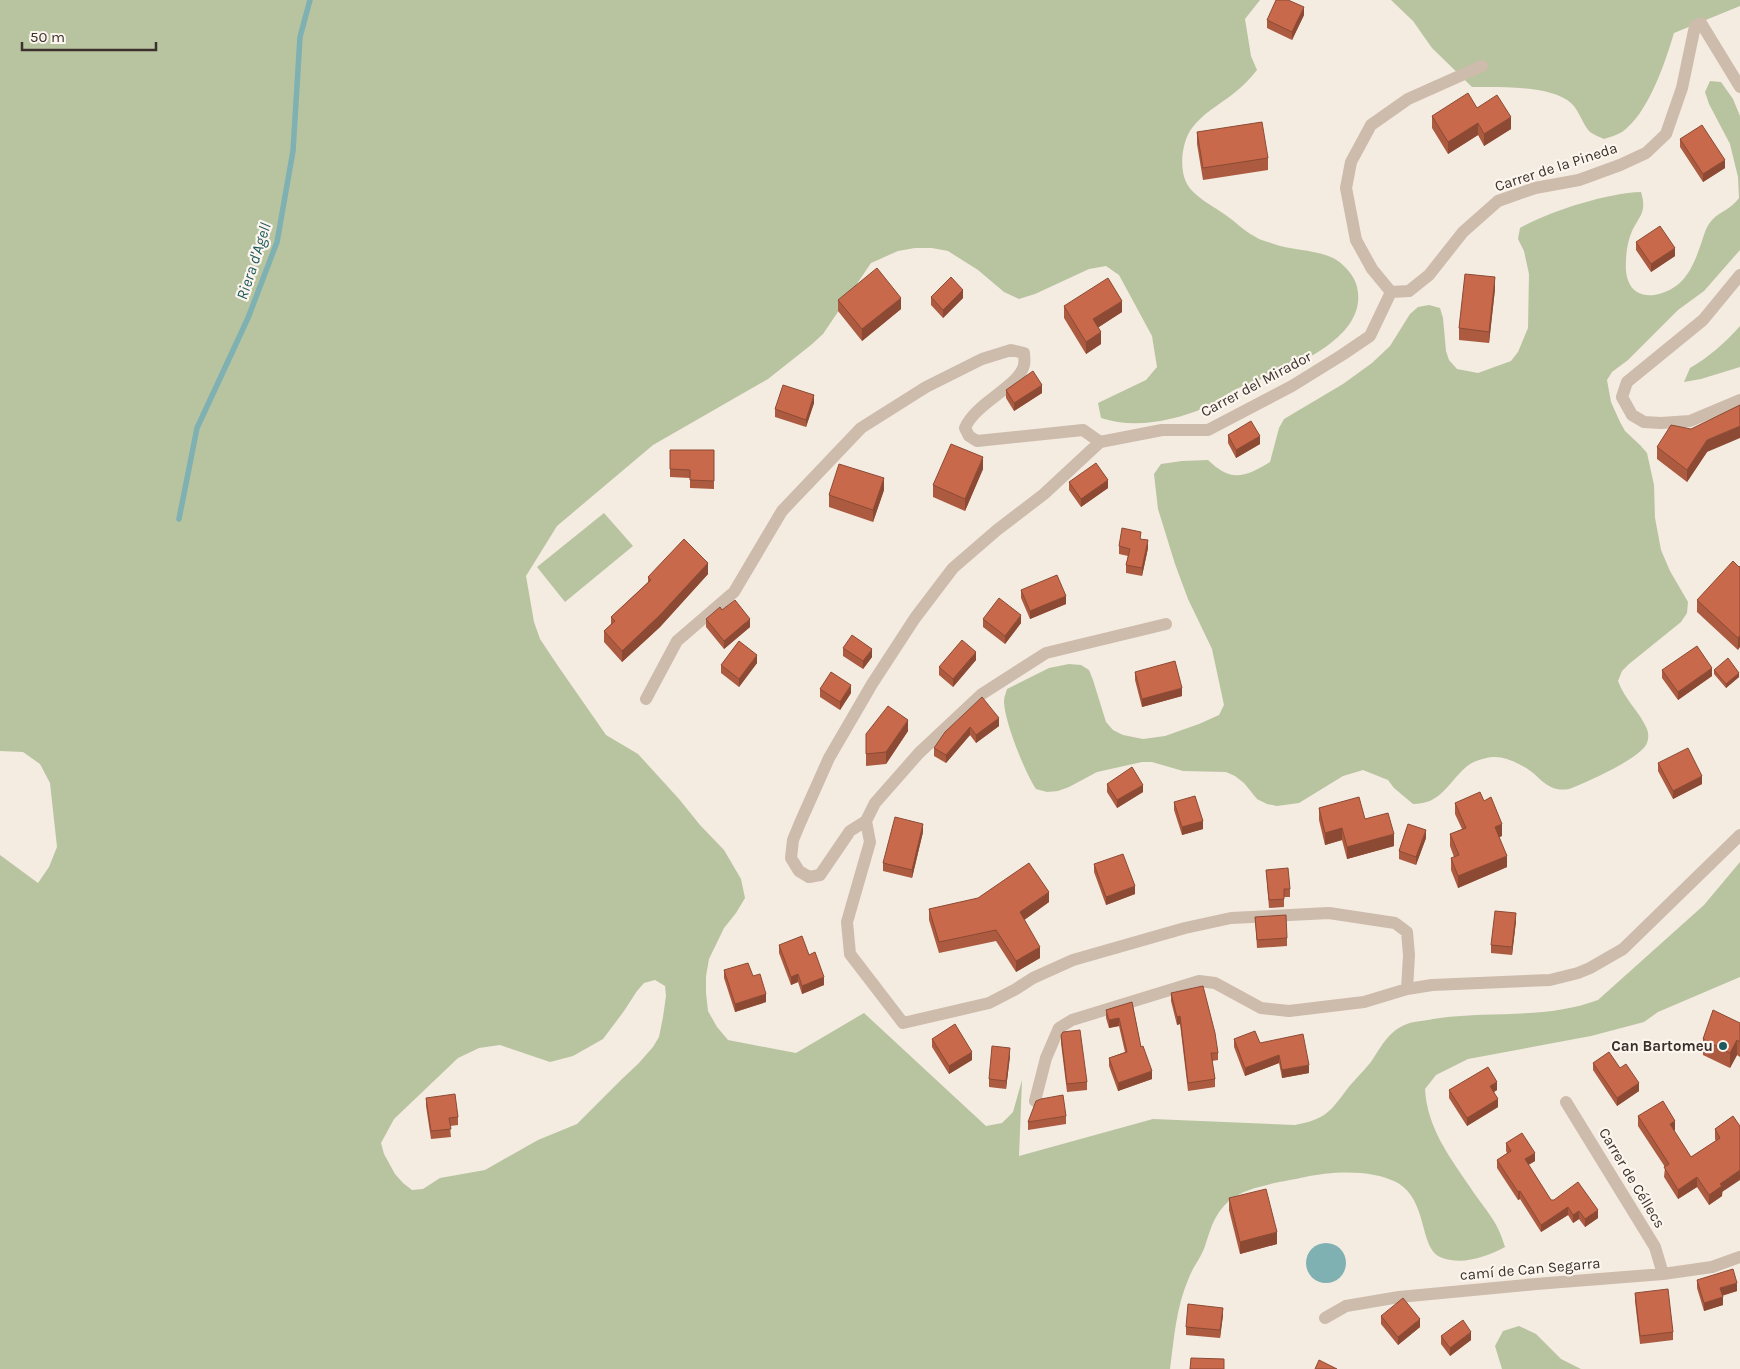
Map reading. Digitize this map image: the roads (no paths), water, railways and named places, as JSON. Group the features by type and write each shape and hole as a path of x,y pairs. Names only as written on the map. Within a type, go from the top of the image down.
{"street":[{"name":"Carrer de la Pineda","path":"1391,292 1409,291 1429,275 1463,232 1498,201 1535,188 1578,180 1620,165 1646,153 1666,134 1682,88 1695,26 1701,23 1740,87"},
{"path":"1391,292 1372,270 1356,240 1346,188 1351,162 1372,125 1408,99 1482,66"},
{"path":"1740,275 1703,320 1626,382 1622,397 1632,415 1644,422 1661,424 1690,421 1740,400"},
{"name":"Carrer del Mirador","path":"1100,442 1162,430 1208,430 1217,426 1292,386 1370,336 1391,292"},
{"path":"646,699 677,641 734,592 782,511 861,428 926,387 997,354 1012,350 1024,353 1024,365 1018,378 1002,389 969,419 965,428 969,436 977,441 1083,430 1100,442 1044,494 997,530 953,568 915,618 872,684 829,758 794,840 791,858 799,871 809,877 820,875 850,831 866,821 875,804 919,753 982,694 1046,653 1166,624"},
{"path":"866,821 870,842 847,922 850,954 903,1023 989,1002 1016,989 1033,978 1073,960 1185,928 1231,918 1330,913 1395,923 1407,932 1407,988"},
{"path":"1036,1101 1046,1058 1059,1028 1072,1020 1199,981 1214,983 1261,1008 1289,1011 1364,1002 1407,988 1432,984 1550,980 1590,968 1623,949 1740,835"},
{"name":"Carrer de Céllecs","path":"1566,1102 1655,1247 1663,1274"},
{"name":"camí de Can Segarra","path":"1325,1318 1346,1306 1399,1297 1663,1274 1712,1267 1740,1257"}],"water":[{"path":"1330,1243 1337,1246 1343,1252 1346,1263 1345,1271 1337,1280 1330,1283 1322,1283 1315,1280 1307,1271 1306,1259 1309,1252 1318,1244"}],"waterway":[{"name":"Riera d'Agell","path":"179,519 197,428 248,318 277,242 293,151 300,37 310,0"}],"place":[{"name":"Can Bartomeu","path":"1723,1046"}]}
